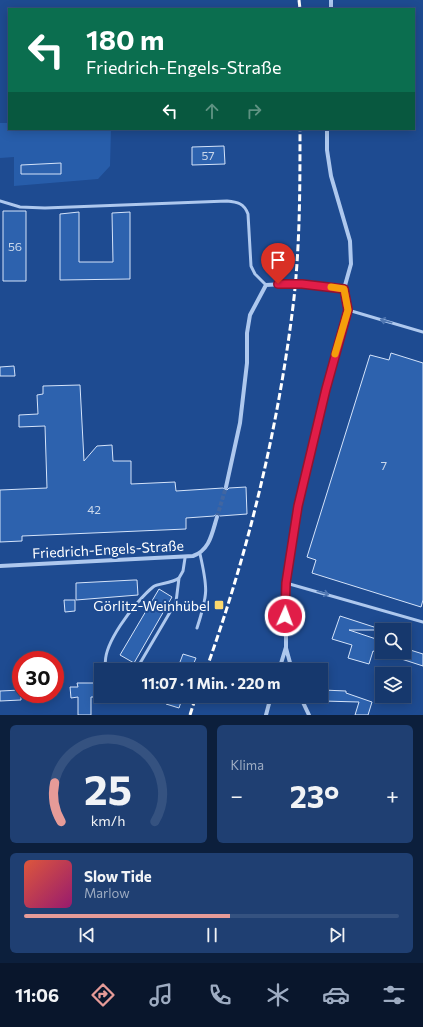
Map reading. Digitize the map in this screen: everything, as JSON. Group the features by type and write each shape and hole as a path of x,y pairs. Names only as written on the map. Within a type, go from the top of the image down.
{"street":[{"path":"290,663 286,647 286,583 298,506 326,389 348,310 344,289 351,264 350,241 331,176 327,150 327,130"},
{"path":"226,487 240,423 249,321 266,284 302,284 344,289"},
{"name":"Friedrich-Engels-Straße","path":"0,566 185,558 200,554 206,548 217,517"},
{"path":"281,663 286,647"},
{"path":"266,715 269,703"},
{"path":"303,703 309,715"}],"lane":[{"path":"0,202 20,206 45,208 227,201 240,203 248,214 251,266 255,274 266,284"},
{"path":"348,310 423,332"},
{"path":"197,628 206,599 206,582 200,554"},
{"path":"106,663 107,650 119,628 132,610 154,586 172,583 179,578 183,571 185,558"},
{"path":"140,663 173,609 178,595 179,578"},
{"path":"286,583 423,622"}],"shaded area":[{"path":"0,123 8,123 8,130 111,130 110,166 98,179 14,186 14,157 0,158"}],"building":[{"path":"224,146 225,164 192,165 192,147"},
{"path":"61,163 61,174 21,174 21,165"},
{"path":"3,211 26,211 26,281 3,281"},
{"path":"79,212 79,262 113,262 112,213 130,212 130,279 60,280 60,214"},
{"path":"391,353 423,363 423,600 421,607 312,573 316,560 307,557 370,355 389,360"},
{"path":"14,366 15,376 0,376 0,367"},
{"path":"80,385 84,461 97,446 112,445 113,461 131,461 131,484 175,482 176,491 223,488 227,490 229,488 246,487 247,514 220,516 217,514 214,516 186,518 186,529 22,536 22,541 0,542 0,490 47,488 45,426 19,427 19,415 38,414 37,395 43,394 43,386"},
{"path":"137,580 138,595 76,600 76,583"},
{"path":"159,589 172,597 134,663 120,655"},
{"path":"64,600 75,600 75,611 65,612"},
{"path":"340,616 375,627 375,630 349,630 375,639 375,652 373,651 369,664 348,658 352,645 332,639"},
{"path":"411,650 423,654 423,666 401,659 411,659"},
{"path":"183,654 196,658 194,663 180,663"},
{"path":"77,683 94,683 94,697 91,697 91,715 78,715 78,697 71,698 70,687 78,687"},
{"path":"12,690 12,700 0,701 0,691"},
{"path":"328,690 346,691 346,693 372,702 368,715 355,715 359,702 328,701"},
{"path":"166,703 181,703 179,708"}],"tunnel":[{"path":"217,517 226,487"}],"railway":[{"path":"299,0 300,8"},
{"path":"208,663 222,625 249,533 271,440 280,393 288,346 296,277 299,214 300,130"},
{"path":"190,715 194,703"}],"slow traffic":[{"path":"331,287 344,289 343,296 348,310 335,354"}],"place":[{"name":"Görlitz-Weinhübel","path":"219,605"}],"route":[{"path":"278,284 302,284 344,289 343,296 348,310 326,389 298,506 286,583 285,616"}]}
